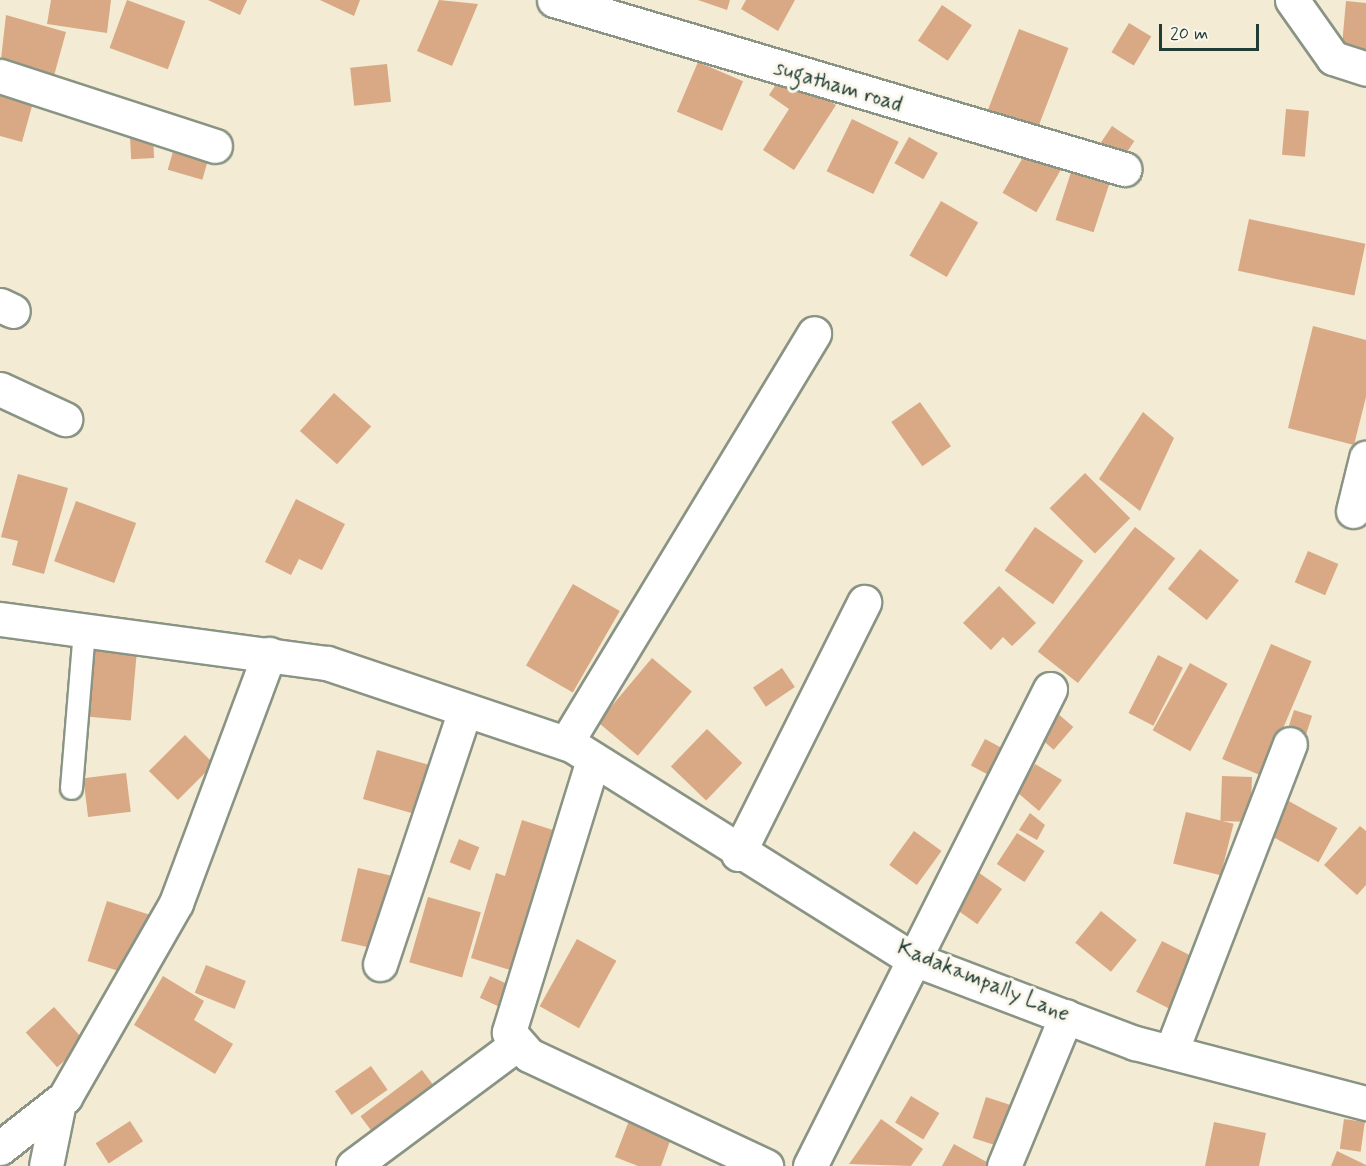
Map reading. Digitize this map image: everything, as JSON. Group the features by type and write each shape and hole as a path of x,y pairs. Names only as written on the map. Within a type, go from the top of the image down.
{"street":[{"name":"sugatham road","path":"554,0 1124,169"},
{"path":"1292,0 1333,58 1366,69"},
{"path":"0,76 214,146"},
{"path":"766,1166 529,1055 517,1044 510,1020 577,750 814,333"},
{"path":"0,389 65,419"},
{"path":"1353,511 1366,458"},
{"path":"738,854 864,602"},
{"name":"Kadakampally Lane","path":"0,620 84,629 327,663 464,713 577,750 738,854 911,958 1066,1016 1172,1052 1366,1103"},
{"path":"46,1166 59,1102 176,903 269,654"},
{"path":"810,1166 911,958 1050,689"},
{"path":"380,964 464,713"},
{"path":"1172,1052 1290,744"},
{"path":"1004,1166 1066,1016"},
{"path":"353,1166 517,1044"},
{"path":"0,1148 59,1102"}],"lane":[{"path":"71,788 84,629"}],"building":[{"path":"51,0 111,0 107,33 47,24"},
{"path":"127,0 185,21 168,69 110,48"},
{"path":"208,0 247,0 240,15"},
{"path":"320,0 360,0 354,16"},
{"path":"439,0 478,4 452,66 417,51"},
{"path":"698,0 730,0 727,10"},
{"path":"746,0 795,0 778,31 741,9"},
{"path":"1346,1 1366,3 1366,59 1341,56"},
{"path":"942,5 972,25 948,61 918,41"},
{"path":"6,15 66,32 52,83 0,68"},
{"path":"1129,23 1151,36 1134,66 1111,52"},
{"path":"1019,29 1068,48 1036,133 986,114"},
{"path":"698,62 743,81 722,131 677,112"},
{"path":"387,64 391,102 354,106 350,68"},
{"path":"789,65 804,84 836,105 794,170 763,150 789,109 769,95"},
{"path":"0,90 34,99 22,142 0,136"},
{"path":"1286,109 1309,111 1305,157 1282,155"},
{"path":"852,119 899,142 873,194 827,171"},
{"path":"1112,126 1134,141 1121,161 1099,146"},
{"path":"153,136 154,158 131,159 130,137"},
{"path":"909,137 938,153 923,179 894,163"},
{"path":"1033,140 1067,159 1036,212 1002,193"},
{"path":"176,141 211,151 202,180 168,170"},
{"path":"1075,160 1113,172 1094,232 1056,220"},
{"path":"941,201 978,222 947,277 910,256"},
{"path":"1249,219 1365,244 1354,296 1238,271"},
{"path":"1313,326 1366,340 1366,397 1354,445 1288,428"},
{"path":"334,393 371,426 337,464 300,431"},
{"path":"920,402 951,446 922,466 891,422"},
{"path":"1143,412 1174,438 1140,511 1099,479"},
{"path":"1085,473 1130,518 1095,554 1050,508"},
{"path":"18,474 68,488 44,574 12,565 18,541 1,537"},
{"path":"296,499 345,524 322,570 299,559 291,575 265,562"},
{"path":"76,501 136,523 114,583 54,561"},
{"path":"1035,527 1083,561 1053,604 1005,570"},
{"path":"1135,527 1175,558 1078,683 1038,652"},
{"path":"1200,549 1239,580 1207,620 1168,589"},
{"path":"1308,551 1338,564 1325,595 1295,582"},
{"path":"573,584 620,611 573,692 526,665"},
{"path":"999,586 1036,623 1012,646 1003,637 991,650 963,623"},
{"path":"1271,644 1312,661 1263,776 1222,759"},
{"path":"95,648 137,652 131,720 89,717"},
{"path":"1158,655 1183,668 1153,726 1128,713"},
{"path":"652,658 692,691 638,756 598,722"},
{"path":"1190,663 1228,684 1190,751 1153,730"},
{"path":"782,668 795,687 766,707 753,688"},
{"path":"1294,710 1312,716 1303,743 1285,737"},
{"path":"1056,712 1073,727 1054,750 1036,735"},
{"path":"707,729 742,763 706,800 671,766"},
{"path":"185,735 214,764 178,800 149,771"},
{"path":"985,739 1009,752 995,778 971,765"},
{"path":"377,750 428,765 414,814 363,799"},
{"path":"1035,764 1062,780 1039,811 1018,793"},
{"path":"126,773 131,812 88,817 83,778"},
{"path":"1222,776 1252,777 1250,822 1220,821"},
{"path":"1285,799 1337,828 1319,862 1266,833"},
{"path":"1186,812 1234,824 1221,875 1173,863"},
{"path":"1030,813 1045,825 1037,840 1019,830"},
{"path":"522,820 562,833 520,973 471,958 496,873 505,876"},
{"path":"1360,826 1366,831 1366,885 1357,895 1324,865"},
{"path":"914,831 942,851 917,885 889,865"},
{"path":"1017,833 1045,851 1025,882 997,864"},
{"path":"459,839 479,847 470,870 450,862"},
{"path":"358,868 417,882 401,955 341,941"},
{"path":"975,870 1002,889 977,924 950,905"},
{"path":"428,897 481,912 462,978 409,962"},
{"path":"107,901 149,915 129,975 88,961"},
{"path":"1101,911 1137,940 1111,972 1075,943"},
{"path":"577,939 616,961 579,1028 540,1006"},
{"path":"1162,941 1214,967 1188,1018 1136,992"},
{"path":"206,965 246,981 235,1009 195,993"},
{"path":"163,976 204,1001 194,1020 233,1044 215,1074 134,1025"},
{"path":"490,976 511,986 501,1007 480,998"},
{"path":"54,1007 85,1042 57,1067 26,1032"},
{"path":"371,1066 388,1090 352,1115 335,1091"},
{"path":"422,1070 437,1090 376,1136 361,1116"},
{"path":"911,1096 939,1113 923,1140 895,1123"},
{"path":"986,1097 1017,1107 1004,1148 973,1138"},
{"path":"632,1113 674,1130 661,1166 638,1166 615,1157"},
{"path":"881,1119 923,1149 911,1166 849,1164"},
{"path":"1344,1119 1365,1122 1361,1152 1340,1149"},
{"path":"130,1121 143,1141 109,1163 96,1143"},
{"path":"1214,1122 1266,1133 1259,1166 1205,1166"},
{"path":"954,1144 994,1166 942,1166"},
{"path":"1337,1151 1366,1165 1366,1166 1331,1166"}]}
